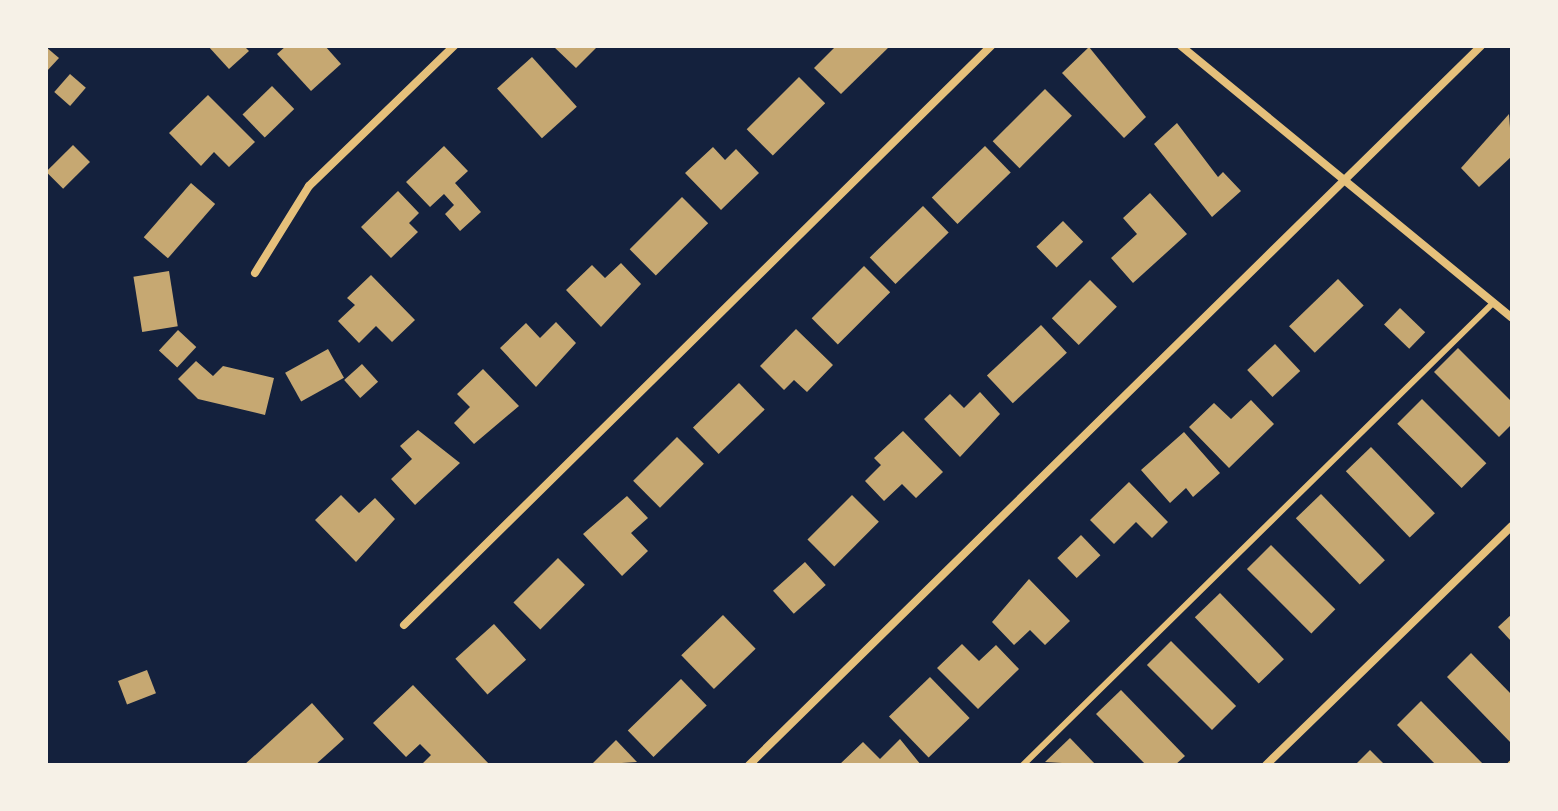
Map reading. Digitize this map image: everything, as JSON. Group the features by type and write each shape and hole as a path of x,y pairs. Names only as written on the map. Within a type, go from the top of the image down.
{"street":[{"path":"255,273 309,186 454,46"},
{"path":"404,625 991,46"},
{"path":"1181,46 1496,301 1512,318"},
{"path":"749,765 1481,46"},
{"path":"1266,765 1512,526"}],"lane":[{"path":"1023,765 1496,301"}],"building":[{"path":"208,46 244,46 249,51 229,69"},
{"path":"286,46 325,46 341,64 311,91 277,54"},
{"path":"553,46 598,46 576,68"},
{"path":"836,46 890,46 841,94 814,68"},
{"path":"46,47 59,58 46,72"},
{"path":"1089,47 1146,117 1124,138 1062,73"},
{"path":"532,57 577,107 542,138 497,88"},
{"path":"70,74 86,88 70,106 54,92"},
{"path":"799,77 825,103 773,155 747,129"},
{"path":"272,86 294,109 265,137 243,114"},
{"path":"1045,89 1072,116 1020,168 993,141"},
{"path":"208,95 255,142 229,167 214,152 201,166 169,133"},
{"path":"1509,114 1512,156 1479,187 1461,168"},
{"path":"1177,123 1218,177 1223,172 1241,191 1212,217 1154,144"},
{"path":"73,145 90,162 63,189 46,172"},
{"path":"444,146 468,171 455,183 481,212 460,231 445,214 454,205 444,194 430,207 406,182"},
{"path":"985,146 1011,173 957,224 932,197"},
{"path":"713,147 725,160 736,149 759,173 721,210 685,173"},
{"path":"191,183 215,204 168,258 144,237"},
{"path":"398,191 419,213 409,223 418,232 391,258 361,227"},
{"path":"1150,193 1187,234 1133,283 1111,258 1137,234 1123,218"},
{"path":"682,197 708,223 656,275 630,249"},
{"path":"923,206 949,233 895,284 870,257"},
{"path":"1063,221 1083,242 1057,268 1036,247"},
{"path":"621,263 641,284 601,327 566,290 592,265 605,278"},
{"path":"864,266 890,292 838,344 812,318"},
{"path":"169,271 178,326 142,332 133,277"},
{"path":"371,275 415,320 392,342 376,326 359,343 338,321 355,305 347,298"},
{"path":"1338,279 1364,306 1315,353 1289,326"},
{"path":"1090,280 1117,307 1079,345 1052,318"},
{"path":"1400,308 1425,332 1409,349 1384,325"},
{"path":"556,322 576,343 536,387 500,348 526,323 540,338"},
{"path":"1041,325 1067,353 1013,403 987,375"},
{"path":"796,329 833,365 807,392 794,380 784,390 760,366"},
{"path":"178,330 196,347 177,368 159,350"},
{"path":"1275,344 1300,371 1272,397 1247,370"},
{"path":"1458,348 1512,402 1512,424 1499,437 1434,372"},
{"path":"328,349 344,378 301,402 285,373"},
{"path":"196,361 213,376 223,366 274,378 265,415 198,399 178,379"},
{"path":"362,364 378,382 360,398 344,380"},
{"path":"483,369 519,406 474,444 454,423 470,407 457,394"},
{"path":"739,383 765,410 719,454 693,427"},
{"path":"980,392 1000,414 960,457 924,419 950,394 964,408"},
{"path":"1422,399 1486,463 1462,488 1397,424"},
{"path":"1251,400 1274,424 1229,468 1189,427 1214,403 1231,419"},
{"path":"418,430 460,463 415,505 391,479 412,459 400,446"},
{"path":"903,431 943,472 916,498 902,484 884,501 865,481 881,465 874,458"},
{"path":"1184,432 1220,473 1193,497 1186,488 1170,503 1141,470"},
{"path":"677,437 704,464 660,508 633,481"},
{"path":"1371,447 1435,513 1410,537 1346,471"},
{"path":"1129,482 1168,522 1152,538 1136,522 1114,544 1090,520"},
{"path":"1321,494 1385,560 1360,584 1296,518"},
{"path":"341,495 359,513 375,498 395,519 356,562 315,520"},
{"path":"852,495 879,522 834,566 807,540"},
{"path":"627,496 648,518 631,533 648,551 622,576 583,534"},
{"path":"1081,535 1100,555 1077,578 1057,558"},
{"path":"1271,545 1335,609 1311,633 1247,569"},
{"path":"558,558 585,585 540,629 513,603"},
{"path":"805,562 826,585 794,614 773,591"},
{"path":"1029,579 1070,621 1045,645 1030,630 1014,645 992,622"},
{"path":"1220,593 1284,659 1259,683 1195,617"},
{"path":"1512,614 1512,642 1498,627"},
{"path":"723,615 756,649 714,689 681,655"},
{"path":"494,624 526,660 487,694 455,659"},
{"path":"1171,641 1236,706 1212,730 1147,665"},
{"path":"962,644 979,661 996,645 1019,669 978,709 937,668"},
{"path":"1471,653 1512,695 1512,744 1447,677"},
{"path":"147,670 156,693 127,704 118,681"},
{"path":"930,677 970,718 929,758 889,717"},
{"path":"681,679 707,706 653,757 628,730"},
{"path":"413,685 490,765 421,765 431,755 420,744 406,757 373,723"},
{"path":"1121,690 1185,756 1175,765 1146,765 1096,714"},
{"path":"1421,701 1484,765 1436,765 1397,725"},
{"path":"312,703 344,739 315,765 244,765"},
{"path":"1070,738 1096,765 1045,762"},
{"path":"900,739 921,765 839,765 863,742 880,759"},
{"path":"616,740 637,762 591,765"},
{"path":"1370,750 1385,765 1355,765"}]}
